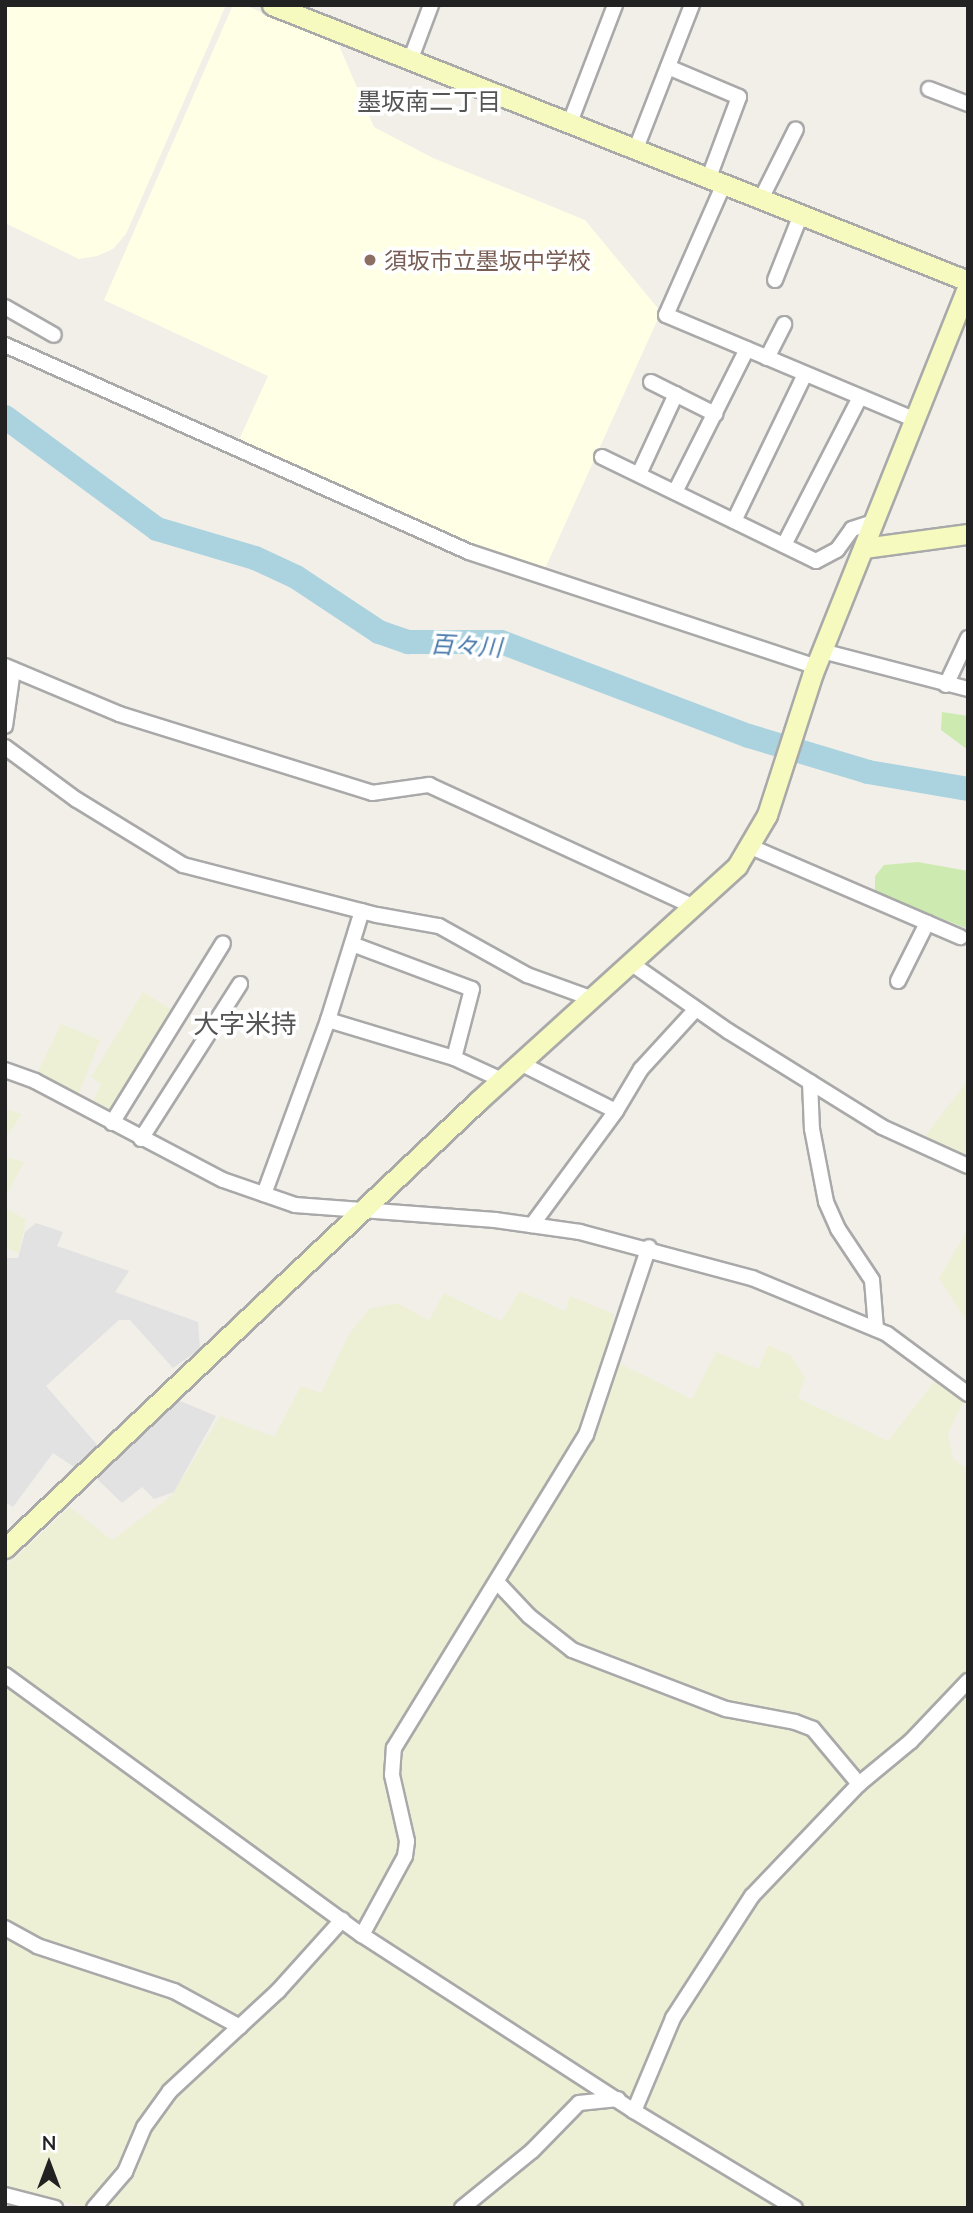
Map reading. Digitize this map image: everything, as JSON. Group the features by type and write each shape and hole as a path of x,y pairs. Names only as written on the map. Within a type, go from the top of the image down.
{"street":[{"path":"272,5 800,217 968,281"},
{"path":"410,61 431,5"},
{"path":"569,125 615,5"},
{"path":"635,151 692,5"},
{"path":"668,66 739,97 715,183 666,315 914,419"},
{"path":"929,89 968,104"},
{"path":"760,201 796,129"},
{"path":"775,279 800,217"},
{"path":"5,1548 364,1213 520,1063 694,907 751,847 768,815 817,664 968,286"},
{"path":"5,307 54,335"},
{"path":"767,358 783,324"},
{"path":"5,345 470,552 817,664 968,689"},
{"path":"675,492 747,349"},
{"path":"734,521 805,374"},
{"path":"652,382 715,414"},
{"path":"639,474 676,394"},
{"path":"784,545 860,397"},
{"path":"602,457 816,561 837,550 852,529 873,522"},
{"path":"864,548 968,534"},
{"path":"946,685 968,638"},
{"path":"5,726 9,668 119,714 372,793 429,785 694,907"},
{"path":"5,747 77,800 183,865 362,911 439,926 527,975 593,999"},
{"path":"751,847 960,937"},
{"path":"264,1195 328,1020 362,911"},
{"path":"899,972 927,923"},
{"path":"112,1123 223,943"},
{"path":"352,944 472,989 454,1058"},
{"path":"632,964 696,1009 882,1127 968,1167"},
{"path":"141,1139 240,984"},
{"path":"532,1226 616,1111 641,1069 696,1009"},
{"path":"328,1020 454,1058 502,1080"},
{"path":"520,1063 616,1111"},
{"path":"5,1070 223,1180 295,1205 532,1226 649,1247 764,1282 876,1329 968,1394"},
{"path":"810,1082 812,1129 826,1202 838,1229 872,1280 876,1329"},
{"path":"362,1935 406,1848 404,1820 392,1775 394,1748 498,1583 518,1541 586,1435 649,1247"},
{"path":"498,1583 529,1616 572,1650 714,1705 795,1721 813,1730 859,1784"},
{"path":"5,1675 362,1935 634,2110 795,2208"},
{"path":"634,2110 673,2018 752,1896 859,1784 911,1741 968,1681"},
{"path":"94,2208 125,2172 145,2127 170,2091 240,2027 342,1920"},
{"path":"5,1927 37,1946 174,1991 240,2027"},
{"path":"462,2208 532,2151 579,2103 618,2099"},
{"path":"5,2195 55,2208"}],"shaded area":[{"path":"5,5 226,5 126,234 113,249 97,256 79,259 5,223"},
{"name":"須坂市立墨坂中学校","path":"233,5 244,5 338,43 374,127 433,158 585,220 661,312 543,573 489,553 239,440 268,376 104,300"},
{"path":"143,992 174,1011 112,1110 93,1101 101,1084 91,1077"},
{"path":"61,1024 100,1040 78,1095 37,1074"},
{"path":"968,1080 968,1160 923,1139"},
{"path":"5,1109 22,1114 5,1139"},
{"path":"5,1157 24,1162 5,1198"},
{"path":"5,1209 26,1219 19,1253 5,1248"},
{"path":"36,1223 63,1232 57,1246 129,1271 115,1292 198,1322 200,1349 173,1368 130,1320 119,1320 46,1386 99,1447 74,1467 53,1453 13,1507 5,1502 5,1258 18,1258 25,1232"},
{"path":"968,1229 968,1324 939,1278"},
{"path":"520,1291 565,1311 570,1296 614,1314 616,1362 692,1399 716,1352 759,1369 768,1345 790,1355 805,1377 798,1398 888,1441 937,1378 964,1400 948,1433 953,1459 968,1470 968,2208 100,2208 156,2117 240,2018 160,1982 36,1941 5,1923 5,1567 70,1507 112,1540 172,1495 220,1416 274,1437 301,1386 321,1393 349,1334 369,1309 397,1303 429,1320 444,1293 501,1321"},
{"path":"178,1400 216,1416 174,1492 154,1499 142,1487 122,1503 96,1478"},
{"path":"5,1933 162,1994 231,2030 174,2078 124,2163 87,2207 5,2189"}],"green space":[{"path":"942,712 968,716 968,750 941,730"},
{"path":"918,862 968,871 968,929 875,892 875,876 884,865"}],"waterway":[{"name":"百々川","path":"5,417 157,529 255,558 296,577 379,632 408,642 501,642 749,736 868,772 968,789"}],"place":[{"name":"須坂市立墨坂中学校","path":"370,260"}],"district":[{"name":"墨坂南二丁目","path":"429,101"},
{"name":"大字米持","path":"245,1024"}]}
